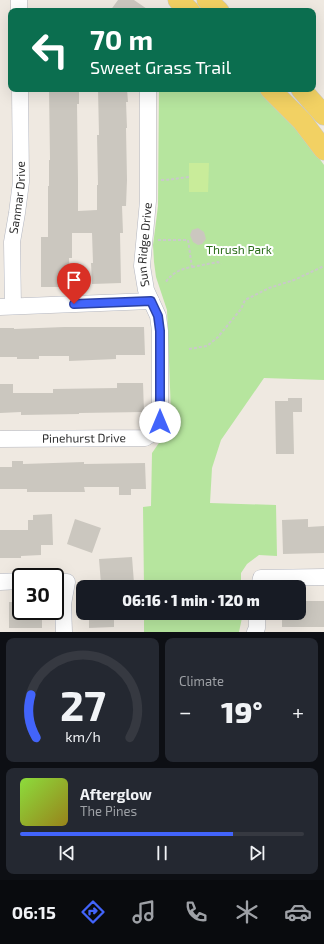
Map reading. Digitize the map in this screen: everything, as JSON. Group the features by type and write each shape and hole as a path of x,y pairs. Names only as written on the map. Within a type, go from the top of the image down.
{"main road":[{"path":"178,0 187,8"},
{"path":"207,0 216,8"},
{"path":"273,92 302,121 324,150"},
{"path":"302,121 320,110 304,92"}],"street":[{"name":"Sanmar Drive","path":"7,306 12,242 21,182 20,92"},
{"name":"Sun Ridge Drive","path":"148,92 148,202 142,266 146,290 158,316 160,331 160,422"},
{"path":"7,306 151,301"},
{"name":"Pinehurst Drive","path":"0,439 145,438 154,432 160,422"},
{"path":"286,580 324,577"},
{"path":"0,582 12,581"},
{"path":"64,620 64,632"},
{"path":"255,632 257,628 257,620"}],"path":[{"path":"161,180 174,180 189,177"},
{"path":"156,240 188,240 192,267"},
{"path":"165,283 173,273 182,268 218,262 221,264"},
{"path":"189,349 207,346 232,320 241,309 245,300 269,288 294,280 324,266"}],"green space":[{"name":"Thrush Park","path":"159,92 261,92 295,124 324,165 324,380 264,378 221,440 212,468 210,503 276,505 277,556 259,555 247,564 241,573 241,580 144,580 143,507 151,506 152,453 170,427 171,413 167,310 156,277 153,245 158,206"},
{"path":"189,163 209,163 208,192 189,192"},
{"path":"144,620 242,620 239,632 144,632"}],"building":[{"path":"118,0 134,0 146,8 112,8"},
{"path":"49,92 79,92 79,104 77,104 78,211 97,210 97,135 99,135 98,92 127,92 128,102 126,102 127,180 126,206 122,206 123,233 120,233 121,283 92,284 92,233 72,233 72,258 69,258 70,287 41,287 41,237 48,237 48,186 50,160"},
{"path":"198,228 204,232 206,239 202,244 198,245 193,242 190,235 192,230"},
{"path":"64,327 144,327 145,355 116,355 116,359 69,361 69,356 39,356 39,359 0,357 0,328 14,329"},
{"path":"117,383 143,383 144,412 21,415 21,412 0,413 0,384 13,384 13,393 53,393 53,389 117,388"},
{"path":"288,398 302,398 302,412 293,412 294,454 276,454 275,401 288,401"},
{"path":"12,461 23,461 23,464 84,462 84,464 145,463 146,489 131,489 131,495 119,495 119,487 84,487 85,492 27,492 27,489 0,489 0,467 12,467"},
{"path":"52,514 53,545 41,545 41,555 21,556 21,558 0,558 0,530 28,530 28,520 33,520 33,515"},
{"path":"75,519 101,528 92,553 67,544"},
{"path":"308,519 308,527 324,526 324,553 283,554 282,520"},
{"path":"132,557 134,580 101,580 99,559"},
{"path":"306,601 324,601 324,627 282,627 282,620 306,620"},
{"path":"9,602 12,602 12,620 42,620 42,628 9,628"},
{"path":"89,620 114,620 114,627 89,628"}],"route":[{"path":"74,304 151,301 158,316 160,331 160,422"}]}
